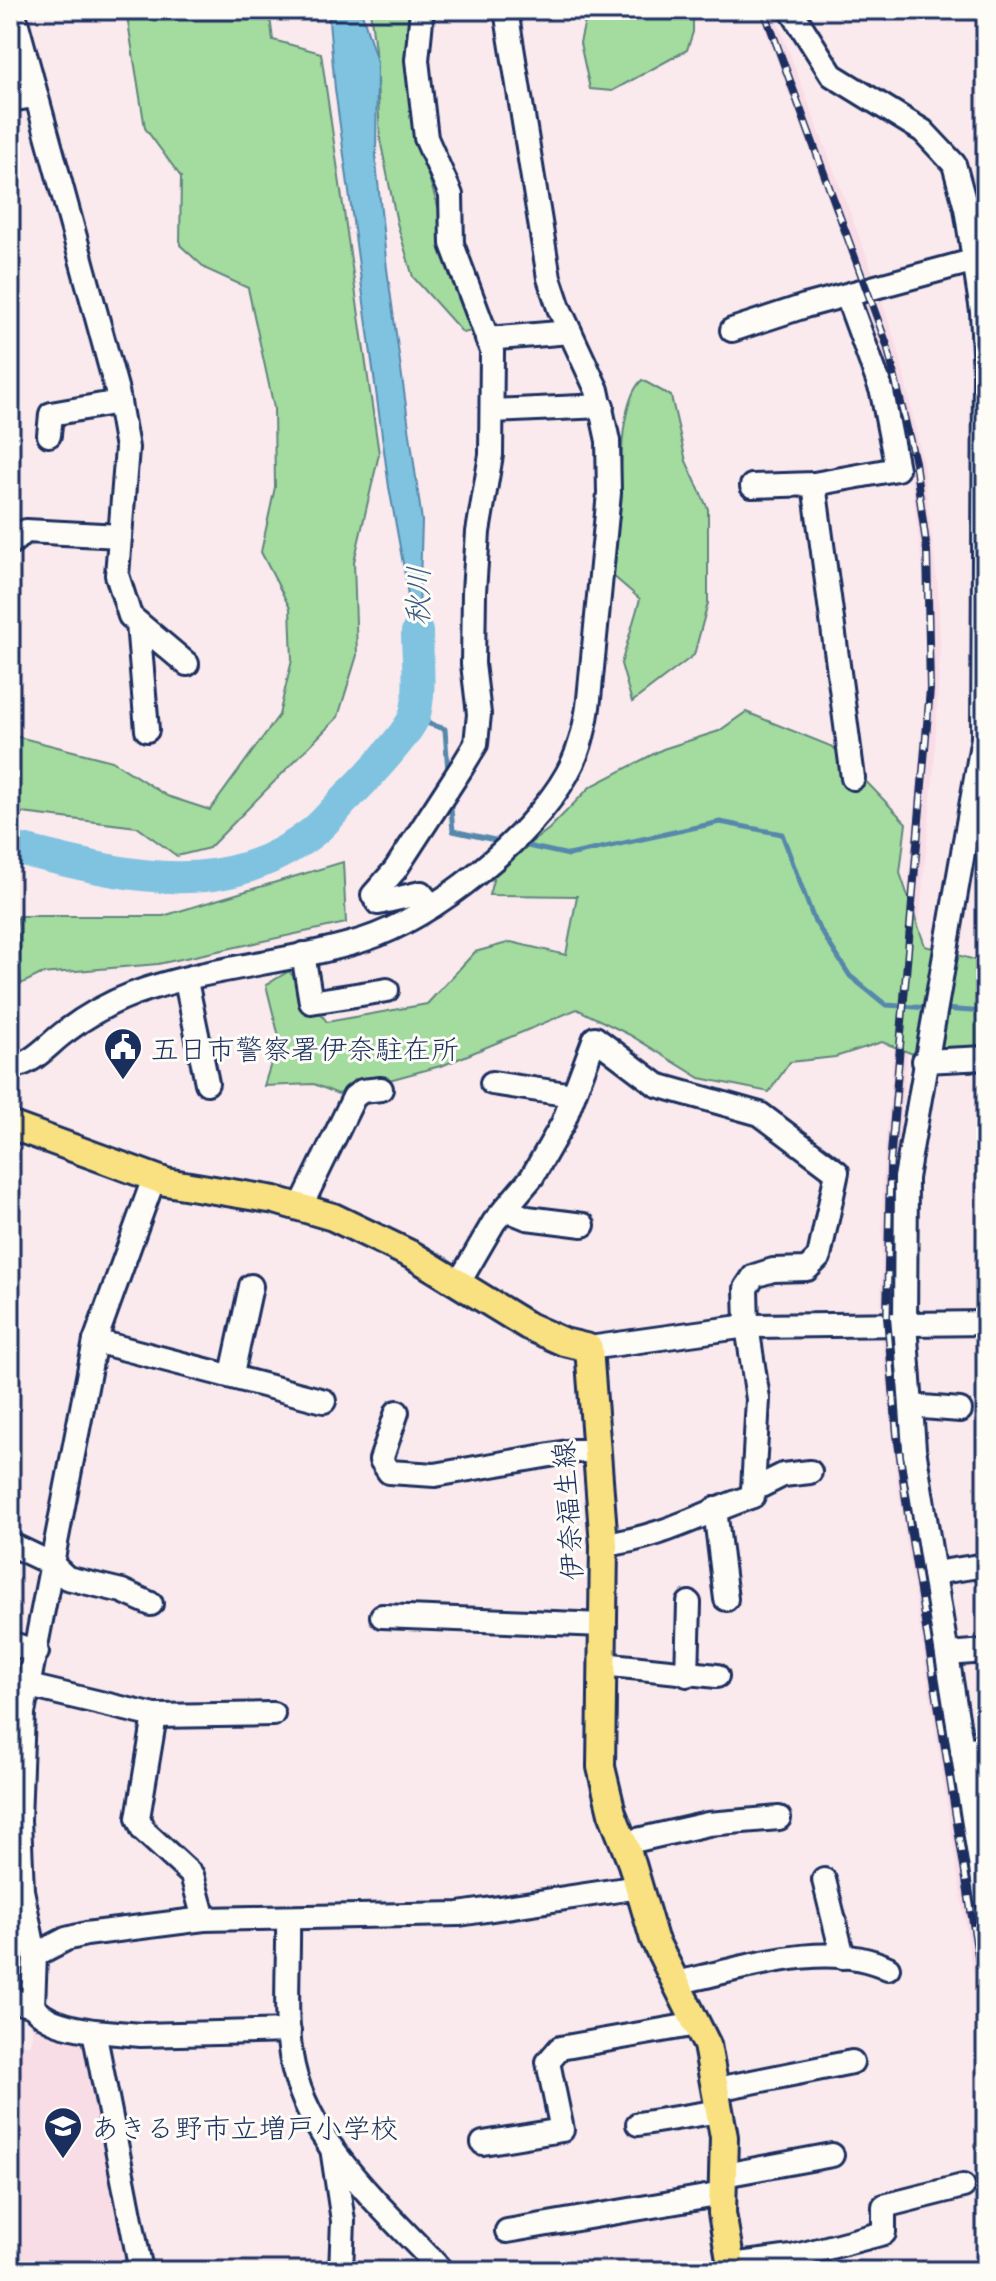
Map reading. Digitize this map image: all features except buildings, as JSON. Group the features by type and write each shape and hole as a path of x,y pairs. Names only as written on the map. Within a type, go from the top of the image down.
{"main road":[{"path":"10,1125 154,1178 301,1206 372,1235 549,1336 589,1348"},
{"name":"伊奈福生線","path":"589,1348 604,1545 601,1767 612,1813 654,1939 707,2045 726,2151 723,2234 732,2268"}],"street":[{"path":"13,10 119,402 127,448 117,575 130,616 187,664"},
{"path":"422,10 417,60 426,138 451,195 452,244 492,351 491,455 478,532 474,592 473,664 479,714 476,744 395,870 373,895 373,900 386,904 421,893 432,906"},
{"path":"10,1067 31,1060 66,1031 110,1003 138,992 372,937 432,906 488,861 539,813 566,776 579,747 588,709 609,493 608,441 602,406 549,278 506,10"},
{"path":"791,10 832,75 923,131 949,156 958,171 976,260 985,374 983,724 977,828 924,1061 906,1178 905,1324 911,1406 934,1573 983,1860 986,1899"},
{"path":"10,100 34,96"},
{"path":"732,330 976,260"},
{"path":"752,486 814,484 897,469 882,392 847,296"},
{"path":"487,339 570,332"},
{"path":"49,435 51,414 119,402"},
{"path":"492,411 602,406"},
{"path":"814,484 853,778"},
{"path":"10,544 26,531 120,536"},
{"path":"138,623 147,730"},
{"path":"303,954 311,1002 387,990"},
{"path":"186,981 207,1083"},
{"path":"458,1284 505,1209 532,1177 563,1123 595,1038 657,1085 760,1114 837,1172 819,1257 807,1269 773,1270 754,1276 746,1288 747,1326 758,1399 753,1496 715,1509 668,1532 604,1545"},
{"path":"924,1061 986,1058"},
{"path":"492,1083 573,1095"},
{"path":"301,1206 354,1097 362,1091 381,1089"},
{"path":"154,1178 95,1341 23,1713 19,1820 22,1890 35,1955 33,2006 39,2015 94,2031 141,2035 289,2031"},
{"path":"505,1209 527,1218 583,1225"},
{"path":"232,1374 251,1286"},
{"path":"589,1348 747,1326 986,1323"},
{"path":"95,1341 232,1374 324,1401"},
{"path":"911,1406 960,1410"},
{"path":"397,1412 381,1460 389,1472 435,1475 573,1451 595,1451"},
{"path":"753,1490 783,1475 810,1472"},
{"path":"715,1509 726,1599"},
{"path":"10,1544 52,1564 67,1578 122,1591 151,1604"},
{"path":"934,1573 986,1565"},
{"path":"687,1675 689,1603"},
{"path":"382,1616 603,1625"},
{"path":"10,1643 37,1652"},
{"path":"947,1654 986,1651"},
{"path":"602,1664 628,1664 687,1675 717,1676"},
{"path":"29,1686 155,1716 273,1714"},
{"path":"155,1716 138,1818 143,1830 192,1875 204,1919"},
{"path":"962,1751 986,1746"},
{"path":"624,1843 708,1824 779,1818"},
{"path":"824,1880 843,1957"},
{"path":"35,1955 66,1939 86,1934 204,1919 238,1916 288,1920 459,1914 639,1887"},
{"path":"288,1920 289,2031 294,2070 310,2111 331,2147 442,2271"},
{"path":"675,1983 804,1957 867,1958 888,1968"},
{"path":"10,2000 33,2006"},
{"path":"483,2143 562,2130 548,2062 560,2048 697,2024"},
{"path":"94,2031 141,2271"},
{"path":"638,2124 852,2062"},
{"path":"331,2147 343,2221 341,2271"},
{"path":"507,2231 723,2184 832,2155"},
{"path":"732,2268 792,2257 884,2233 884,2206 963,2186"}],"shaded area":[{"path":"758,10 773,10 875,279 860,284"},
{"path":"879,293 899,353 923,464 938,591 940,649 934,765 896,1170 894,1316 881,1318 883,1174 928,659 927,604 910,469 896,396 864,298"},
{"path":"881,1330 895,1330 906,1450 986,1961 986,2056 897,1481"},
{"name":"あきる野市立増戸小学校","path":"33,2025 85,2037 137,2271 10,2271 10,2043 31,2046"}],"green space":[{"path":"126,10 269,10 273,40 321,53 379,454 354,562 357,655 338,717 209,848 177,856 137,827 15,812 11,735 112,761 167,796 210,810 279,715 292,660 290,608 261,552 275,487 274,408 248,288 206,269 180,245 181,177 145,128"},
{"path":"370,10 414,10 423,159 477,330 463,333 413,277 397,223 380,139"},
{"path":"582,10 693,10 693,32 687,50 612,91 590,89 580,43 586,16"},
{"path":"642,380 671,396 686,461 708,509 708,603 694,655 632,702 621,664 640,599 611,574 628,406"},
{"path":"746,712 833,747 906,823 900,873 925,946 986,963 986,1064 913,1054 882,1042 835,1057 790,1062 769,1092 700,1078 630,1035 577,1009 444,1065 338,1094 314,1084 264,1086 279,1037 266,985 289,971 327,1022 427,1004 475,952 511,942 566,955 577,896 489,895 496,869 549,829 590,787 663,749 719,731"},
{"path":"343,862 346,923 158,964 41,974 21,984 18,916 163,916"}],"water":[{"path":"328,10 361,10 377,62 376,162 387,269 422,521 417,676 335,89"}],"waterway":[{"name":"秋川","path":"10,847 89,866 166,877 204,876 241,869 277,855 322,824 384,758 410,725 418,697 417,632"},
{"path":"414,719 445,729 448,772"},
{"path":"450,798 453,831 504,842"},
{"path":"518,844 569,855 720,822 782,834 814,920 850,976 886,1005 929,1008"},
{"path":"943,1009 986,1012"}],"railway":[{"path":"764,10 887,345 915,462 927,551 930,689 890,1165 887,1317 897,1435 909,1522 986,2005"}],"place":[{"name":"五日市警察署伊奈駐在所","path":"123,1081"},
{"name":"あきる野市立増戸小学校","path":"63,2160"}]}
